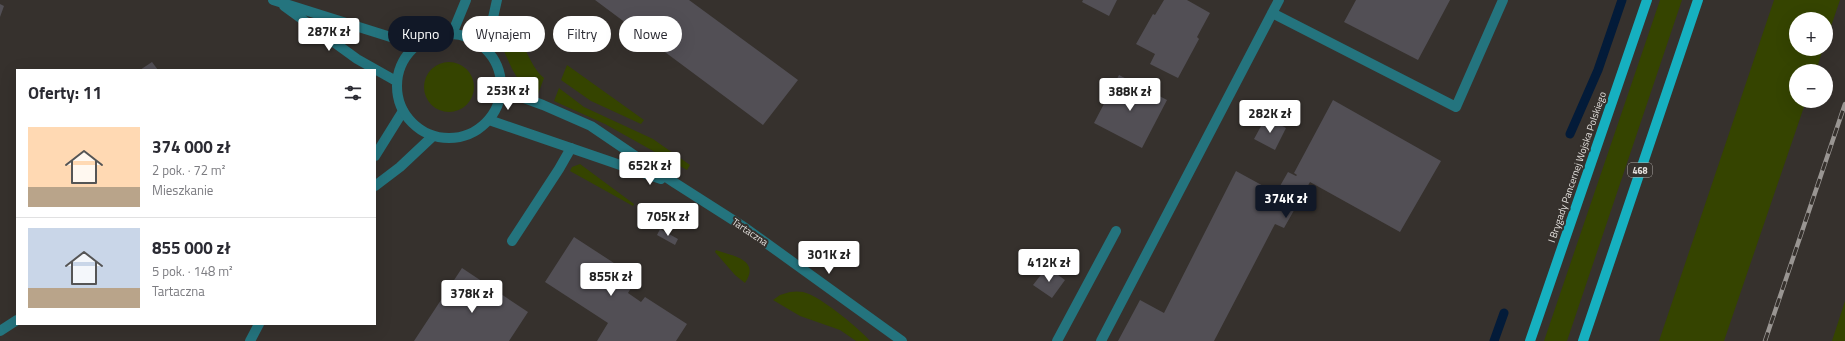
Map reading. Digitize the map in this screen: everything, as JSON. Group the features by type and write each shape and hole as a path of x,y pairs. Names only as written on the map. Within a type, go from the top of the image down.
{"main road":[{"name":"I Brygady Pancernej Wojska Polskiego","path":"1530,341 1647,0"},
{"name":"468","path":"1583,341 1698,0"}],"street":[{"path":"274,0 388,36"},
{"path":"274,0 357,59 375,69"},
{"path":"454,29 466,0"},
{"path":"493,16 497,0"},
{"path":"1101,341 1279,0"},
{"path":"1272,13 1456,107 1503,0"},
{"path":"410,52 403,61 396,81 397,96 403,111 415,127 433,136 453,139 473,133 489,120 498,106 502,90 498,68 488,52"},
{"path":"376,70 396,81"},
{"name":"Tartaczna","path":"502,90 543,105 592,126 675,183 744,227 902,341"},
{"path":"376,154 403,111"},
{"name":"Tartaczna","path":"489,120 675,183"},
{"path":"376,185 400,167 433,136"},
{"path":"512,241 571,148"},
{"path":"1057,341 1116,231"},
{"path":"0,330 16,321"},
{"path":"250,341 258,325"}],"green space":[{"path":"1660,0 1682,0 1567,341 1544,341"},
{"path":"1774,0 1840,0 1833,20 1833,12 1789,12 1789,56 1821,56 1818,64 1789,64 1789,108 1804,108 1724,341 1659,341"},
{"path":"504,52 527,52 532,63 544,78 538,94 527,88 519,80"},
{"path":"454,62 459,63 467,69 473,77 473,97 467,105 459,111 444,112 439,111 431,105 425,97 424,82 425,77 431,69 439,63"},
{"path":"567,65 644,120 641,124 591,101 561,80"},
{"path":"559,88 584,107 653,139 690,165 687,170 605,124 554,101"},
{"path":"580,164 634,204 633,206 570,171 572,167"},
{"path":"716,250 736,257 747,264 749,275 745,283 735,275 715,252"},
{"path":"797,291 816,297 841,315 870,341 856,341 840,330 800,316 773,300 780,295"},
{"path":"1845,301 1845,341 1832,341"}],"building":[{"path":"595,0 689,0 798,80 763,125 665,52 682,52 682,16 619,16 619,18"},
{"path":"1083,0 1117,0 1109,16 1082,2"},
{"path":"1164,0 1187,0 1210,13 1197,37 1199,39 1178,78 1150,64 1155,54 1136,44 1153,14 1155,15"},
{"path":"1356,0 1450,0 1418,60 1344,22"},
{"path":"0,4 4,6 0,17"},
{"path":"152,62 157,69 142,69"},
{"path":"1119,75 1167,100 1142,148 1094,123"},
{"path":"1333,100 1441,161 1400,232 1310,182 1284,228 1275,224 1214,341 1118,341 1140,300 1164,313 1236,171 1276,193 1288,172 1296,176 1297,175 1294,173"},
{"path":"1266,117 1286,128 1275,150 1254,139"},
{"path":"660,229 678,239 675,245 657,235"},
{"path":"574,237 637,278 628,293 641,302 645,297 687,324 676,341 597,341 608,323 545,282"},
{"path":"1047,267 1065,280 1052,298 1033,285"},
{"path":"462,268 528,312 509,341 414,341"}],"waterway":[{"path":"1570,134 1598,70 1622,0"},
{"path":"1494,341 1504,313"}],"railway":[{"path":"1765,341 1845,104"}]}
